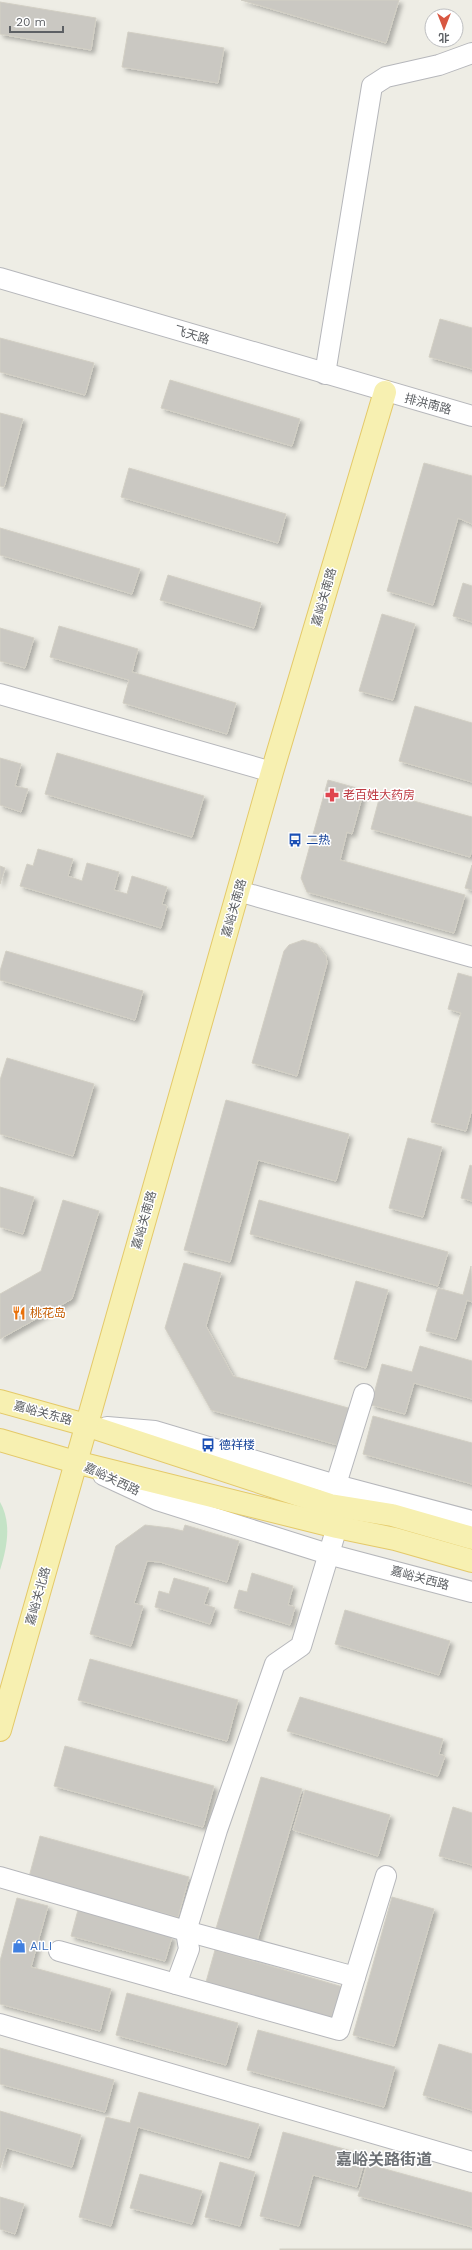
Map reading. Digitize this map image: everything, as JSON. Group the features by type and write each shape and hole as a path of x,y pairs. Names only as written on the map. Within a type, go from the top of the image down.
{"main road":[{"name":"嘉峪关南路","path":"76,1462 272,772 385,392"},
{"name":"嘉峪关东路","path":"0,1401 86,1425"},
{"path":"86,1425 333,1495 392,1515 472,1538"},
{"path":"0,1440 76,1462"},
{"name":"嘉峪关西路","path":"76,1462 337,1527 395,1539 472,1561"},
{"name":"嘉峪关北路","path":"0,1730 76,1462"}],"street":[{"path":"325,374 372,86 386,77 440,65 472,53"},
{"name":"飞天路","path":"0,278 385,392"},
{"name":"排洪南路","path":"385,392 472,416"},
{"path":"0,694 272,772"},
{"path":"238,891 472,957"},
{"path":"364,1394 333,1495 472,1521"},
{"name":"嘉峪关西路","path":"76,1462 157,1500 328,1554 472,1592"},
{"path":"176,1984 189,1949 186,1931 217,1830 275,1664 301,1646 337,1527"},
{"path":"59,1951 339,2030 386,1876"},
{"path":"0,1877 186,1931 355,1977"},
{"path":"0,2024 472,2162"}],"green space":[{"path":"0,1502 6,1518 7,1536 5,1553 0,1570"}],"building":[{"path":"241,0 399,0 386,43"},
{"path":"0,2 96,18 91,50 0,34"},
{"path":"128,32 224,48 218,83 122,67"},
{"path":"440,319 472,328 472,369 429,357"},
{"path":"0,338 94,363 85,395 0,372"},
{"path":"170,380 300,419 292,446 161,408"},
{"path":"0,413 23,419 4,487 0,486"},
{"path":"424,463 472,476 472,524 458,518 433,605 387,591"},
{"path":"129,468 286,514 278,543 121,497"},
{"path":"0,528 140,569 132,594 0,555"},
{"path":"168,575 261,603 254,628 160,600"},
{"path":"463,583 472,586 472,622 453,616"},
{"path":"382,614 415,624 393,700 359,691"},
{"path":"59,626 138,649 132,672 236,703 227,734 123,703 129,680 50,657"},
{"path":"0,628 34,638 25,668 0,661"},
{"path":"415,706 472,723 472,782 399,761"},
{"path":"57,753 204,796 192,837 45,794"},
{"path":"0,758 21,764 15,786 28,789 21,812 0,805"},
{"path":"328,780 364,790 352,834 347,832 340,860 465,895 454,933 307,892 301,878"},
{"path":"381,792 472,817 472,849 470,857 371,829"},
{"path":"38,849 73,859 68,876 82,881 87,863 119,872 114,890 127,894 132,876 167,887 162,904 167,906 161,928 20,886 27,864 33,866"},
{"path":"472,865 472,890 465,888"},
{"path":"0,866 5,868 0,884"},
{"path":"303,940 317,944 326,956 327,963 297,1076 252,1063 284,951 289,945"},
{"path":"6,951 143,991 135,1020 0,980 0,971"},
{"path":"458,973 472,977 472,1109 466,1131 431,1122 461,1013 448,1009"},
{"path":"7,1058 94,1084 73,1156 0,1134 0,1080"},
{"path":"226,1100 349,1134 336,1181 258,1160 230,1262 184,1250"},
{"path":"408,1138 442,1147 423,1217 389,1208"},
{"path":"470,1165 472,1166 472,1201 461,1198"},
{"path":"0,1187 34,1197 23,1234 0,1227"},
{"path":"63,1200 99,1211 72,1299 0,1339 0,1294 41,1271"},
{"path":"259,1200 448,1252 438,1286 250,1234"},
{"path":"184,1263 221,1273 206,1326 233,1376 352,1409 341,1446 211,1410 165,1328"},
{"path":"471,1266 472,1302 467,1300 456,1339 426,1331 438,1288 463,1295"},
{"path":"356,1281 388,1290 366,1368 334,1359"},
{"path":"420,1346 472,1361 472,1399 414,1383 405,1414 371,1405 382,1364 412,1372"},
{"path":"373,1416 472,1443 472,1484 363,1454"},
{"path":"145,1525 183,1531 185,1525 239,1541 227,1582 160,1562 147,1561 134,1603 143,1606 131,1646 90,1634 116,1546"},
{"path":"252,1573 293,1586 288,1605 295,1607 290,1625 234,1608 239,1590 247,1592"},
{"path":"174,1578 209,1588 204,1604 215,1608 210,1624 155,1607 159,1591 169,1594"},
{"path":"345,1610 450,1641 439,1675 335,1644"},
{"path":"90,1659 238,1700 227,1741 78,1700"},
{"path":"300,1697 443,1739 439,1754 445,1756 438,1776 287,1731"},
{"path":"65,1746 214,1786 203,1827 54,1786"},
{"path":"261,1777 302,1789 256,1944 215,1932"},
{"path":"305,1790 390,1815 378,1856 293,1830"},
{"path":"453,1807 472,1813 472,1865 439,1856"},
{"path":"40,1836 189,1877 178,1917 29,1877"},
{"path":"392,1897 434,1909 394,2046 353,2035"},
{"path":"17,1898 48,1906 31,1967 111,1989 100,2031 0,2004 0,1961"},
{"path":"78,1910 172,1937 165,1961 71,1936"},
{"path":"215,1950 343,1987 334,2018 206,1982"},
{"path":"127,1993 238,2023 226,2065 116,2035"},
{"path":"258,2030 395,2067 384,2107 247,2070"},
{"path":"439,2044 472,2054 472,2110 423,2095"},
{"path":"0,2048 114,2080 105,2112 0,2084"},
{"path":"139,2092 259,2124 249,2158 138,2127 111,2226 79,2217 106,2117 130,2123"},
{"path":"0,2111 81,2135 72,2167 7,2148 0,2168"},
{"path":"283,2132 366,2155 357,2187 313,2175 299,2226 260,2216"},
{"path":"220,2162 255,2172 240,2226 205,2217"},
{"path":"367,2164 472,2193 472,2227 358,2196"},
{"path":"140,2174 202,2191 192,2224 130,2208"},
{"path":"0,2197 24,2204 15,2234 0,2229"},
{"path":"472,2249 472,2250 280,2250"}],"place":[{"name":"老百姓大药房","path":"332,795"},
{"name":"二热","path":"295,840"},
{"name":"桃花岛","path":"19,1313"},
{"name":"德祥楼","path":"208,1445"},
{"name":"AILI","path":"19,1946"}],"district":[{"name":"嘉峪关路街道","path":"384,2159"}]}
